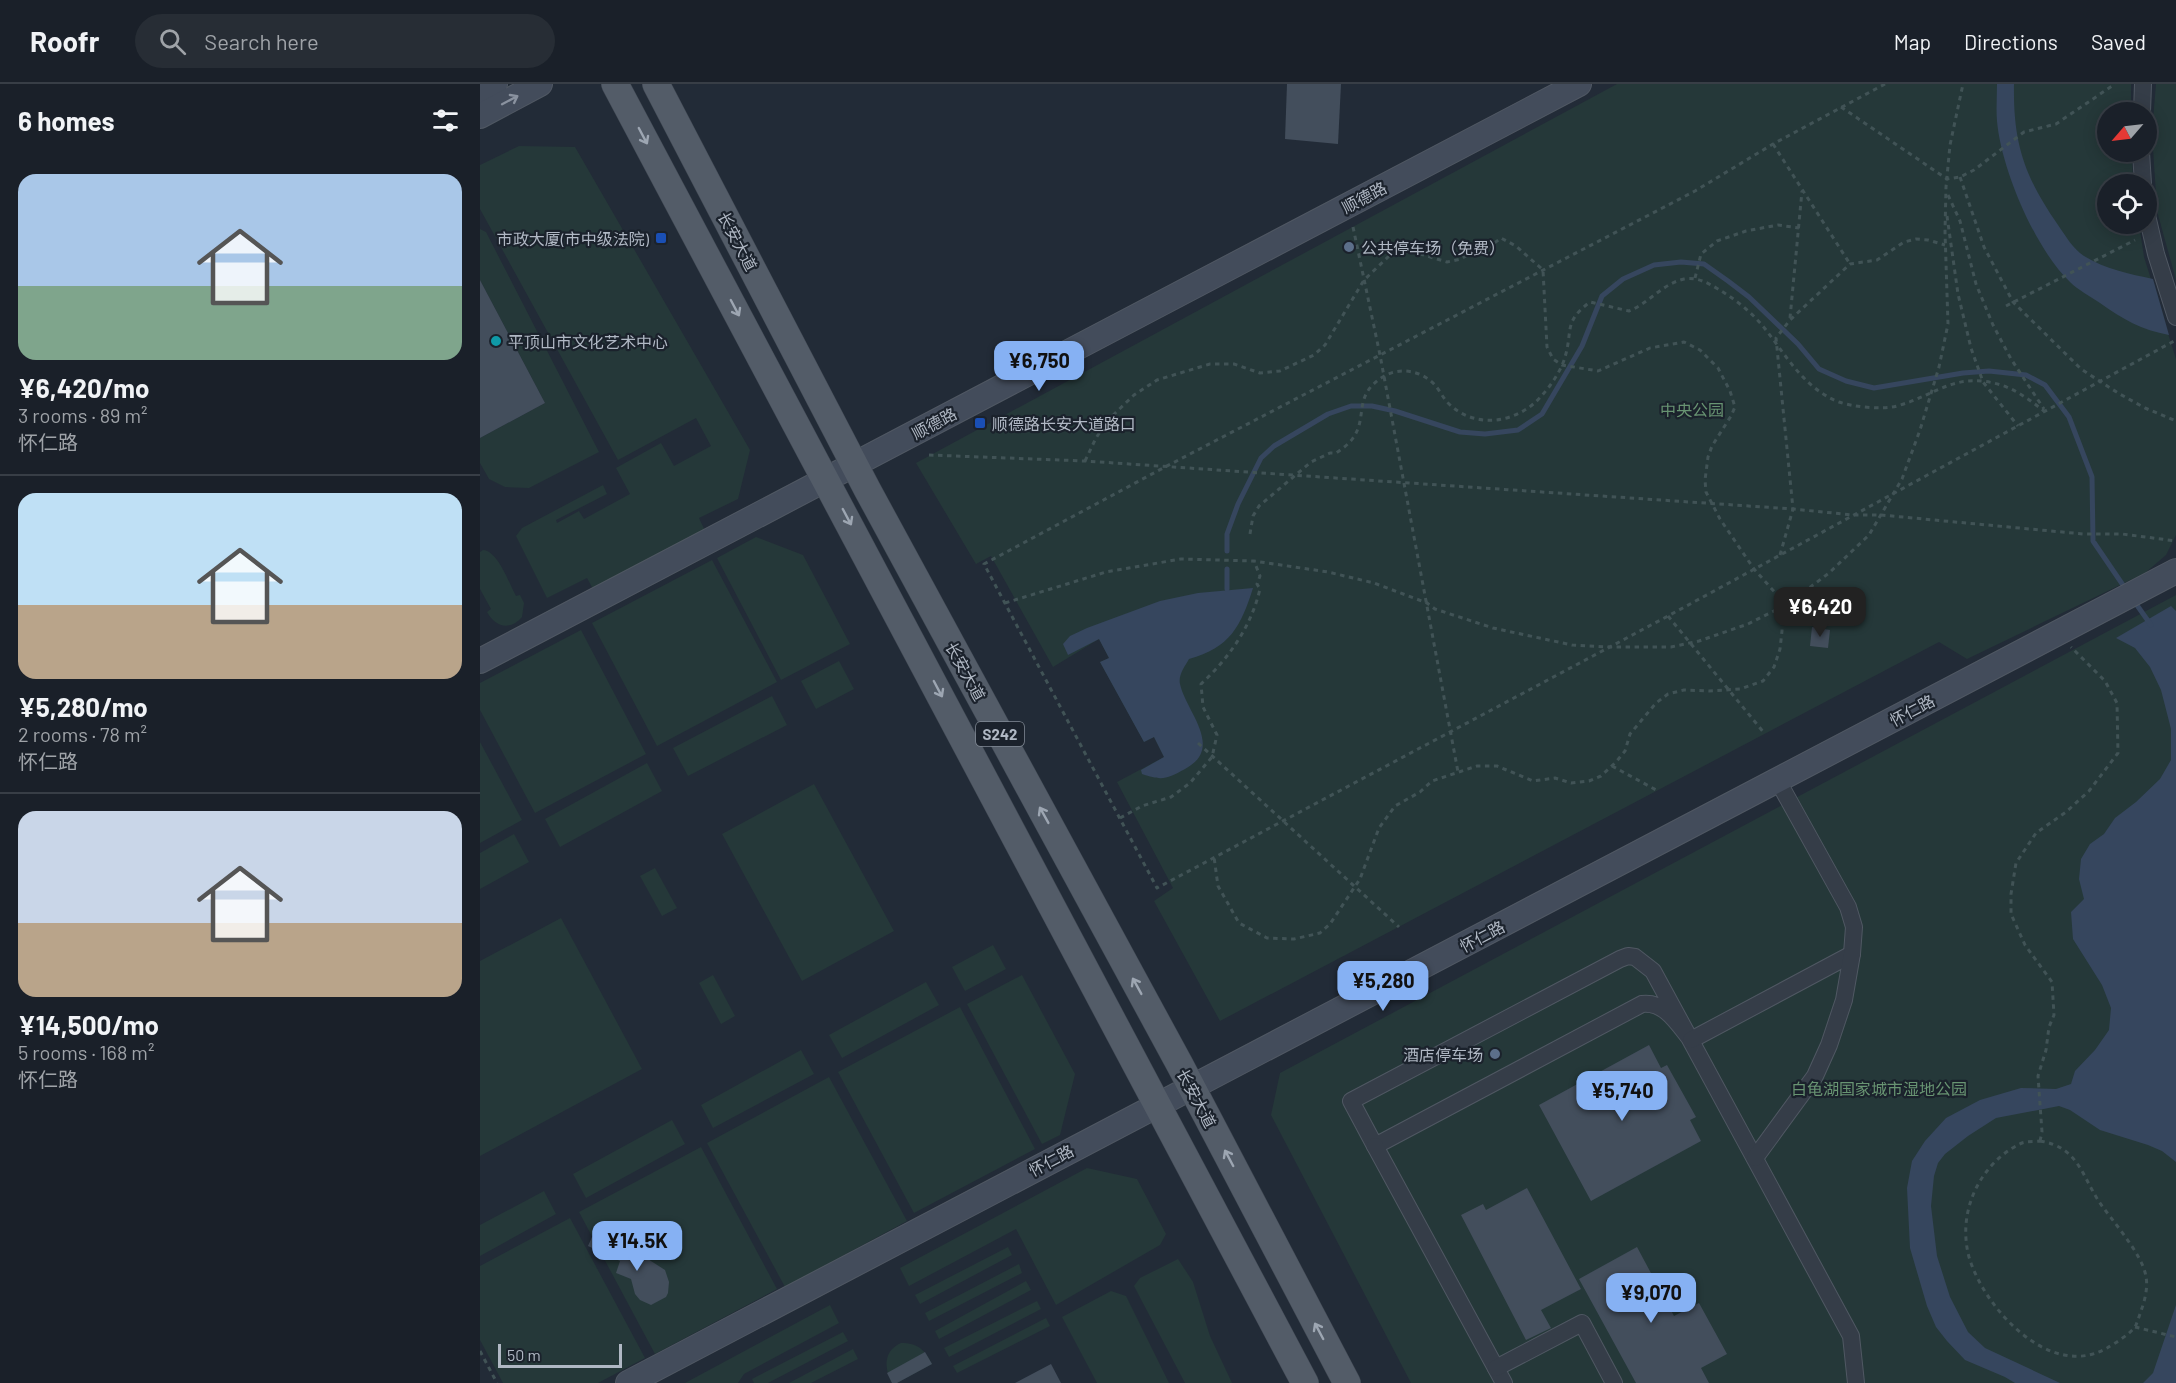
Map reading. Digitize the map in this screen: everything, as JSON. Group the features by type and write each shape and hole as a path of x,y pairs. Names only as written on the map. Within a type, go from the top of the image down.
{"main road":[{"name":"长安大道","path":"615,84 1305,1383"},
{"name":"长安大道","path":"656,84 854,465 1191,1087 1347,1383"}],"street":[{"path":"480,92 495,84"},
{"path":"480,116 540,84"},
{"name":"顺德路","path":"480,662 1579,84"},
{"path":"2142,102 2143,84"},
{"path":"2151,234 2176,317"},
{"name":"怀仁路","path":"628,1383 2176,571"},
{"path":"1755,1158 1788,1115 1820,1066 1829,1045 1844,1000 1854,927 1848,907 1778,780"},
{"path":"1691,1040 1852,954"},
{"path":"1614,1383 1582,1323 1500,1376 1351,1101 1628,956 1644,963 1653,971 1851,1336 1856,1383"},
{"path":"1375,1146 1642,1004 1657,1004 1691,1040"}],"path":[{"path":"1885,84 1773,144 1695,191 1165,467 984,564 1157,888 1668,616 2176,340"},
{"path":"1005,603 1106,572 1181,559 1254,561 1291,565 1348,576 1427,603 1435,609 1465,619 1526,636 1572,645 1671,647 1748,624 1782,607 1807,591 1869,535 1902,479 1920,430 1939,367 1948,324 1946,193 1950,145 1963,84"},
{"path":"1841,107 1947,179 1960,177 1991,159 2024,132 2056,124 2115,84"},
{"path":"1773,144 1850,264"},
{"path":"1960,177 1984,248 2013,302 2081,369 2145,408 2176,421"},
{"path":"1790,320 1802,190"},
{"path":"1946,193 1960,221 1976,284 1993,325 2011,359 2044,411"},
{"path":"1946,208 1958,294 1976,361 1983,381 2018,426"},
{"path":"1695,278 1701,254 1717,241 1746,231 1778,225 1799,228"},
{"path":"1353,227 1380,355 1458,772"},
{"path":"2006,306 2146,234"},
{"path":"1085,461 1108,420 1134,395 1157,380 1210,364 1234,363 1260,373 1280,371 1314,355 1325,345 1364,280 1388,257 1410,250 1447,262 1461,259 1475,250 1488,248 1501,238 1516,246 1543,270 1547,347 1553,359 1562,365 1598,371 1650,348 1684,342 1700,350 1718,368 1730,391 1735,407 1712,446 1708,457 1706,486 1711,504 1754,569 1779,597 1782,607 1780,649 1774,667 1763,681 1740,689 1684,690 1668,694 1656,703 1630,734 1625,751 1612,766 1601,776 1589,781 1571,783 1555,778 1533,781 1497,766 1477,766 1432,781 1420,792 1395,806 1379,828 1360,879 1330,924 1320,933 1294,939 1267,938 1239,923 1218,886 1214,857"},
{"path":"1780,555 1793,509 1776,338 1790,320 1850,264 1877,260 1904,242 1916,239 1945,245"},
{"path":"1250,534 1253,516 1259,506 1311,462 1330,453 1336,453 1353,438 1363,397 1383,377 1392,373 1411,371 1426,377 1449,404 1474,419 1491,421 1521,412 1534,403 1553,382 1562,365 1570,340 1568,331 1579,310 1590,302 1629,311 1649,301 1672,284 1695,278 1737,300 1764,327 1803,378 1822,394 1841,403 1882,409 1898,406 1964,381 1983,381 2002,385 2021,394 2044,411"},
{"path":"929,455 1085,461 1853,515 1881,515 2083,534 2122,534 2176,541"},
{"path":"1120,818 1142,806 1171,796 1190,783 1212,757 1217,735 1203,707 1201,684 1220,665 1244,633 1252,618 1260,590 1257,584 1260,576 1254,561"},
{"path":"1668,616 1765,734"},
{"path":"2040,1141 2042,1132 2038,1076 2054,1015 2052,982 2025,945 2011,914 2011,894 2016,863 2036,833 2066,812 2096,783 2118,753 2119,736 2117,703 2110,688 2080,656 2055,635"},
{"path":"1198,743 1399,927"},
{"path":"1612,766 1658,791"},
{"path":"2040,1141 2051,1143 2069,1153 2081,1167 2098,1198 2139,1258 2146,1277 2144,1302 2135,1327 2109,1347 2095,1354 2084,1357 2067,1357 2036,1345 2000,1311 1976,1276 1969,1255 1966,1227 1969,1203 1977,1184 1990,1166 2003,1155 2023,1142 2040,1141"},
{"path":"2135,1327 2176,1337"},
{"path":"480,1352 497,1383"}],"green space":[{"name":"中央公园","path":"1617,84 2131,84 2131,102 2097,102 2097,162 2132,162 2133,174 2097,174 2097,234 2141,234 2144,257 2176,359 2176,535 2166,555 2145,573 1967,659 1939,642 1220,1021 1154,901 1173,888 1117,782 1164,757 1154,737 1144,742 1100,662 1109,658 1099,639 1053,667 991,556 976,564 916,463"},
{"path":"2156,84 2176,84 2176,280 2157,211 2157,174 2155,174 2154,162 2157,162 2157,102 2154,102"},
{"path":"519,146 575,147 750,450 738,499 699,518 706,533 593,589 587,578 547,598 516,536 522,528 603,485 607,494 556,520 557,523 579,511 584,519 630,494 616,468 661,443 674,466 711,446 696,418 618,460 480,209 480,165"},
{"path":"480,229 486,232 599,452 529,488 505,487 489,479 480,463 480,438 545,403 480,280"},
{"path":"756,537 803,555 850,644 781,680 717,558"},
{"path":"483,550 494,556 516,596 520,595 524,603 522,617 508,626 498,624 487,612 491,609 480,589 480,552"},
{"path":"712,560 777,682 657,746 592,623"},
{"name":"白龟湖国家城市湿地公园","path":"2176,595 2176,1383 1411,1383 1271,1115 1280,1073"},
{"path":"581,630 646,754 535,813 480,710 480,683"},
{"path":"839,661 854,689 816,709 801,681"},
{"path":"772,696 787,725 688,776 673,748"},
{"path":"480,742 522,820 480,843"},
{"path":"647,763 662,791 560,847 545,819"},
{"path":"814,784 894,931 802,981 722,834"},
{"path":"514,834 529,862 480,889 480,853"},
{"path":"655,868 677,908 662,916 640,876"},
{"path":"561,918 642,1069 480,1156 480,961"},
{"path":"993,945 1006,969 965,991 952,967"},
{"path":"713,975 735,1016 721,1024 699,983"},
{"path":"1022,975 1075,1074 1060,1135 1042,1144 967,1004"},
{"path":"926,982 939,1005 842,1058 829,1035"},
{"path":"960,1007 1035,1149 914,1213 838,1072"},
{"path":"801,1050 814,1074 713,1128 701,1105"},
{"path":"829,1077 907,1221 785,1287 707,1143"},
{"path":"672,1120 685,1144 586,1198 573,1174"},
{"path":"701,1147 777,1289 655,1354 579,1212"},
{"path":"1087,1168 1137,1179 1166,1234 1160,1245 1056,1305 1016,1229 909,1286 900,1268"},
{"path":"544,1191 556,1214 480,1256 480,1225"},
{"path":"570,1218 645,1358 598,1383 503,1383 480,1340 480,1266"},
{"path":"1008,1247 1012,1255 920,1304 915,1295"},
{"path":"1178,1259 1193,1282 1210,1336 1232,1383 1185,1383 1134,1286 1140,1278"},
{"path":"1019,1264 1022,1273 929,1321 925,1313"},
{"path":"1026,1281 1031,1290 939,1339 935,1331"},
{"path":"1111,1291 1126,1296 1169,1383 1097,1383 1062,1317"},
{"path":"1037,1301 1041,1309 949,1357 944,1348"},
{"path":"830,1305 839,1323 744,1374 738,1383 685,1383"},
{"path":"1046,1318 1050,1326 957,1373 953,1366"},
{"path":"843,1332 848,1341 768,1383 754,1383 752,1379"},
{"path":"901,1343 912,1344 920,1348 932,1364 897,1383 892,1383 887,1366 888,1355 895,1346"},
{"path":"853,1349 858,1359 811,1383 789,1383"}],"water":[{"path":"1997,84 2014,84 2016,124 2023,158 2037,191 2063,233 2076,250 2092,261 2153,279 2169,335 2133,323 2080,290 2057,268 2044,250 2022,207 2005,161 1997,121"},
{"path":"1253,588 1244,614 1232,634 1215,649 1189,659 1181,674 1180,684 1203,740 1202,750 1197,760 1169,777 1155,778 1142,774 1141,770 1164,757 1154,737 1144,742 1100,662 1109,658 1099,639 1068,655 1063,644 1070,636 1087,628 1160,601 1198,593"},
{"path":"2171,606 2176,611 2176,1162 2162,1151 2148,1145 2100,1130 2070,1110 2059,1106 1996,1118 1945,1154 1938,1163 1934,1176 1931,1206 1937,1256 1950,1297 1968,1332 1985,1348 2060,1383 2015,1383 1965,1360 1936,1327 1927,1306 1910,1248 1907,1188 1912,1161 1925,1141 1946,1118 1980,1100 2021,1088 2056,1089 2071,1084 2075,1071 2095,1050 2109,1030 2111,1008 2102,985 2073,939 2071,912 2084,899 2079,879 2081,859 2090,844 2104,834 2115,818 2160,779 2171,760 2171,729 2161,690 2150,667 2135,648 2116,638"},
{"path":"2176,1305 2176,1383 2143,1383 2153,1373"}],"building":[{"path":"1287,84 1341,84 1338,144 1285,139"},
{"name":"平顶山市文化艺术中心","path":"480,280 545,403 480,438"},
{"path":"1812,627 1830,630 1828,648 1810,646"},
{"path":"1649,1045 1661,1068 1667,1065 1696,1117 1690,1120 1701,1141 1591,1201 1539,1105"},
{"path":"1527,1188 1581,1289 1541,1310 1551,1328 1526,1340 1461,1215 1483,1204 1486,1210"},
{"path":"592,1237 640,1254 665,1270 669,1282 666,1297 651,1305 640,1300 635,1294 631,1279 616,1273 620,1261 588,1246"},
{"path":"1637,1247 1674,1316 1699,1303 1727,1354 1701,1368 1709,1383 1636,1383 1579,1279"},
{"path":"925,1352 932,1364 897,1383 892,1383 887,1373"},
{"path":"1051,1364 1061,1383 1015,1383"}],"waterway":[{"path":"1227,551 1227,534 1238,504 1261,458 1274,446 1328,414 1351,406 1372,406 1395,411 1460,432 1485,434 1518,430 1542,414 1582,346 1602,296 1623,279 1654,265 1681,262 1704,264 1728,281 1749,297 1798,344 1819,369 1846,381 1874,388 1963,373 1989,371 2026,375 2045,385 2069,417 2092,477 2093,541 2127,591"},
{"path":"1227,569 1227,589"},
{"path":"2134,601 2151,625"}],"place":[{"name":"市政大厦(市中级法院)","path":"661,238"},
{"name":"公共停车场（免费）","path":"1349,247"},
{"name":"平顶山市文化艺术中心","path":"496,341"},
{"name":"顺德路长安大道路口","path":"980,423"},
{"name":"酒店停车场","path":"1495,1054"}]}
